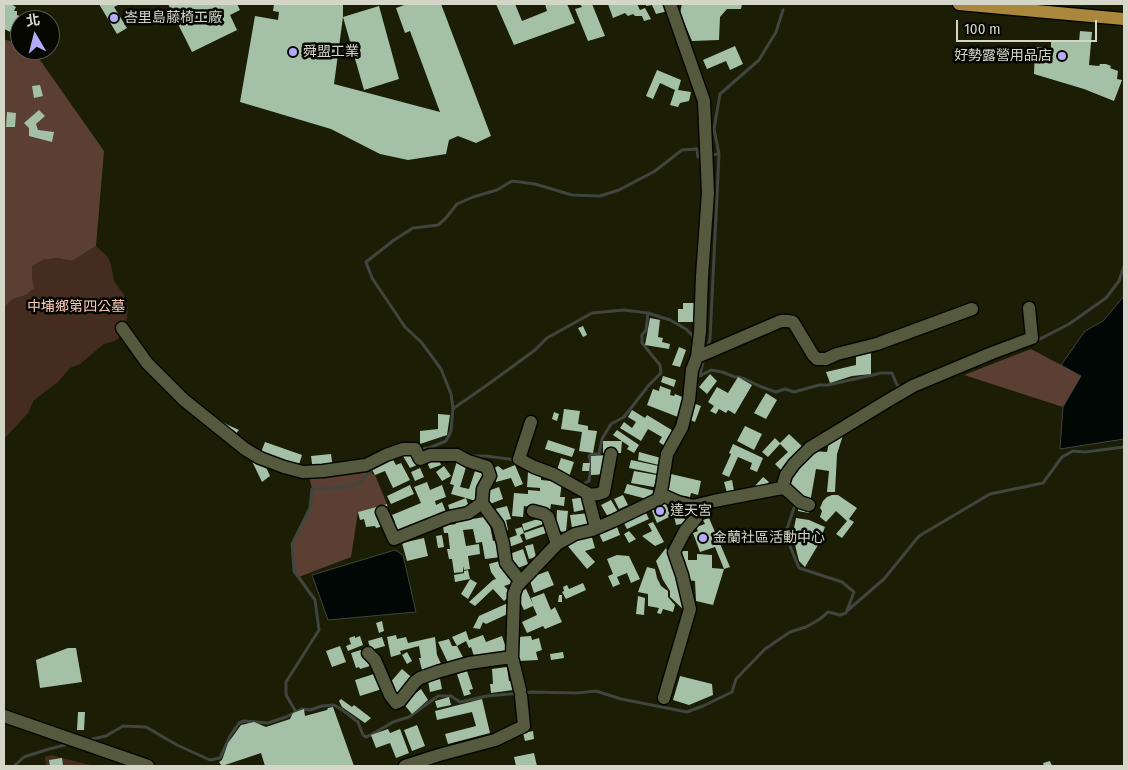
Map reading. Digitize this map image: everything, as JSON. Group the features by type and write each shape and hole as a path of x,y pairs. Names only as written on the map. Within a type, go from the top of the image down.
{"main road":[{"path":"959,4 1124,19"}],"street":[{"path":"405,766 495,740 524,726 521,693 512,657 514,594 517,586 557,544 575,534 596,528 659,498 667,454 682,427 689,400 692,370 697,356 708,194 704,101 670,4"},
{"path":"782,488 786,475 810,448 880,405 913,386 1032,338 1029,308"},
{"path":"697,356 781,321 788,321 793,322 813,355 817,359 826,359 837,354 876,344 972,309"},
{"path":"122,328 147,363 184,400 245,449 260,458 303,472 323,471 366,465 403,449 415,449 420,459 436,454 457,455 487,467 490,476 483,488 482,503 498,525 506,563 521,582"},
{"path":"531,422 519,459 554,474 587,493 596,528"},
{"path":"588,495 604,492 611,454"},
{"path":"660,494 693,506 782,488 800,502 809,505"},
{"path":"382,512 394,539 449,517 468,513 482,503"},
{"path":"664,698 690,609 674,552 685,531 696,518 693,506"},
{"path":"533,511 548,517 557,544"},
{"path":"368,653 375,660 390,695 396,703 400,701 420,678 469,663 512,657"},
{"path":"4,716 148,766"}],"green space":[{"name":"中埔鄉第四公墓","path":"96,246 108,257 114,281 124,295 128,309 122,335 115,341 104,344 80,364 70,368 58,382 34,400 28,413 4,439 4,307 13,299 26,295 32,279 32,266 43,260 58,258 72,261"},
{"path":"52,755 95,766 46,766 45,757"}],"shaded area":[{"path":"4,39 10,41 10,60 40,60 104,151 96,246 72,261 58,258 43,260 32,266 34,288 26,295 13,299 4,307"},
{"path":"1124,296 1124,439 1060,449 1063,407 1081,376 1061,365 1085,331 1103,321"},
{"path":"1031,349 1082,376 1063,407 964,375"},
{"path":"363,468 375,475 387,504 358,512 351,557 299,577 294,571 292,544 310,508 312,489 309,476"},
{"path":"395,550 403,555 416,612 328,620 312,575"}],"building":[{"path":"4,4 11,4 16,7 14,10 10,10 10,32 4,29"},
{"name":"峇里島藤椅工廠","path":"99,4 120,4 114,7 127,28 117,34"},
{"path":"168,4 237,4 240,10 230,15 237,30 192,52"},
{"path":"274,4 343,4 334,84 440,112 410,31 405,33 396,8 407,4 441,4 491,136 476,143 458,136 449,140 446,154 408,160 380,154 331,129 240,102 255,16 278,20 279,12 273,11"},
{"path":"496,4 515,4 522,21 547,11 545,4 567,4 575,23 514,45"},
{"path":"580,4 592,4 605,36 588,41 575,9 582,7"},
{"path":"608,4 637,4 640,10 645,8 651,19 644,21 642,16 635,16 633,14 628,16 625,13 613,18"},
{"path":"646,4 665,4 668,11 656,14 652,5 646,6"},
{"path":"682,4 742,4 741,9 727,9 720,17 719,40 692,41 680,13"},
{"path":"379,6 399,79 364,90 343,17"},
{"name":"好勢露營用品店","path":"1080,31 1092,32 1089,65 1099,66 1100,64 1106,64 1118,71 1117,79 1122,80 1114,101 1084,89 1034,74 1035,47 1051,48 1051,40 1079,42"},
{"path":"735,46 743,64 730,70 726,61 707,69 703,60"},
{"path":"657,70 681,80 678,90 691,92 689,101 680,103 678,107 670,105 675,90 660,83 653,99 646,96"},
{"path":"40,85 43,96 34,98 32,86"},
{"path":"39,110 45,116 36,124 38,130 54,132 52,142 29,136 29,128 24,123"},
{"path":"7,112 16,113 15,127 6,127"},
{"path":"683,303 698,303 698,322 678,322 678,309 683,309"},
{"path":"650,318 660,320 658,337 663,338 662,342 670,344 669,349 645,345"},
{"path":"583,326 587,335 583,337 578,328"},
{"path":"679,347 686,350 680,367 672,365"},
{"path":"871,353 871,374 852,376 830,383 826,372 856,365 856,354"},
{"path":"710,374 717,381 707,394 699,387"},
{"path":"663,376 676,380 674,387 661,382"},
{"path":"738,377 752,385 735,414 728,410 726,413 719,409 716,414 710,411 714,406 708,402 717,387 728,393"},
{"path":"660,386 671,390 670,395 674,396 675,394 685,398 678,417 647,405 653,389 659,391"},
{"path":"766,393 777,400 766,419 754,413"},
{"path":"693,403 701,406 695,422 688,419"},
{"path":"564,409 580,411 578,424 588,426 588,430 597,431 593,453 579,451 582,432 561,429"},
{"path":"632,410 645,418 647,415 675,432 666,447 659,442 662,437 648,429 641,441 620,428 624,422 632,428 636,422 628,417"},
{"path":"554,412 559,414 557,421 552,419"},
{"path":"438,414 450,415 447,435 420,444 420,431 438,429"},
{"path":"218,419 239,430 232,438 214,424"},
{"path":"745,426 762,434 754,450 737,441"},
{"path":"617,430 639,445 634,453 627,449 629,446 613,435"},
{"path":"844,432 837,454 835,492 827,492 829,471 816,469 810,503 788,490 788,482 812,451 827,452 830,438"},
{"path":"789,434 806,450 782,471 775,464 788,452 780,444 768,457 762,452 775,438 780,443"},
{"path":"548,440 575,449 572,457 545,449"},
{"path":"603,441 622,441 621,453 603,453"},
{"path":"265,442 302,455 298,468 260,455"},
{"path":"733,444 763,458 757,472 750,469 752,463 738,457 729,477 722,474 731,454 729,453"},
{"path":"410,452 417,465 410,468 403,456"},
{"path":"639,452 661,458 659,465 638,460"},
{"path":"331,454 333,468 313,471 311,456"},
{"path":"608,455 609,474 591,475 591,456"},
{"path":"391,456 396,465 401,463 410,480 393,488 385,471 375,475 370,466"},
{"path":"250,457 265,465 270,476 262,482"},
{"path":"438,457 441,465 430,469 427,462"},
{"path":"561,458 574,462 569,477 556,473"},
{"path":"631,460 659,466 658,474 629,468"},
{"path":"457,461 467,464 460,487 469,489 475,471 488,475 479,502 451,494 454,485 450,484"},
{"path":"583,463 590,463 589,471 582,471"},
{"path":"515,465 523,484 515,487 511,478 496,482 490,470 498,466 503,470"},
{"path":"444,466 451,476 442,481 436,472"},
{"path":"420,468 424,477 415,481 411,472"},
{"path":"634,471 657,475 654,487 631,483"},
{"path":"528,472 541,473 541,480 562,482 560,497 565,497 564,506 551,504 550,510 524,506 523,517 512,516 514,493 528,494 528,490 540,491 540,488 527,487"},
{"path":"671,474 701,481 698,495 691,493 690,497 684,496 683,499 666,495"},
{"path":"763,477 769,482 760,491 755,486"},
{"path":"732,480 734,491 727,493 724,482"},
{"path":"427,482 430,490 442,485 446,497 435,501 436,505 442,502 448,517 398,537 392,523 395,522 392,515 421,503 414,487"},
{"path":"627,484 655,491 647,499 624,493"},
{"path":"410,485 414,494 391,504 387,496"},
{"path":"499,487 503,499 490,504 485,492"},
{"path":"623,495 628,505 619,509 614,499"},
{"path":"832,495 838,495 857,508 849,519 854,522 842,538 836,534 847,521 836,511 826,522 820,517 822,511 820,508 823,501"},
{"path":"585,497 587,509 574,512 572,499"},
{"path":"466,498 469,507 451,513 448,505"},
{"path":"611,500 618,512 608,517 601,505"},
{"name":"達天宮","path":"664,500 671,516 657,523 650,506"},
{"path":"387,504 388,510 379,512 384,526 376,528 375,526 366,527 364,519 360,520 358,512"},
{"path":"682,505 686,523 676,525 672,507"},
{"path":"799,505 810,507 809,513 798,511"},
{"path":"507,506 511,519 506,520 508,530 501,532 495,509"},
{"path":"644,509 649,519 627,529 622,519"},
{"path":"557,510 568,511 566,532 556,531"},
{"path":"590,513 591,525 572,528 570,515"},
{"path":"490,516 493,541 498,540 501,557 485,559 482,542 476,543 473,529 463,530 466,546 479,544 480,554 468,556 470,569 464,570 463,566 463,572 454,573 452,559 449,559 447,549 450,549 448,533 444,533 443,526"},
{"path":"541,518 543,524 524,531 522,524"},
{"path":"709,518 730,567 724,569 715,547 700,552 693,533 698,531 696,527 705,524 703,520"},
{"path":"796,518 809,520 825,527 818,545 805,567 799,561 793,533"},
{"path":"653,522 664,542 655,546 642,536 652,531 648,524"},
{"path":"616,524 620,535 603,542 598,532"},
{"path":"547,525 549,532 526,540 524,533"},
{"path":"522,527 524,533 520,535 523,542 506,548 504,540 517,535 515,529"},
{"path":"629,531 636,539 629,543 624,534"},
{"path":"591,534 595,548 585,551 595,562 587,569 567,545 575,538"},
{"path":"442,535 444,547 438,548 436,536"},
{"path":"424,538 428,556 407,561 402,543"},
{"path":"533,544 536,557 529,559 525,546"},
{"path":"666,548 692,608 685,611 670,597 670,591 663,580 656,561"},
{"path":"523,549 528,564 513,570 507,555"},
{"path":"682,551 688,551 688,560 697,560 697,554 712,555 712,568 724,569 713,605 696,601 695,581 687,580 685,560 682,560"},
{"path":"617,555 629,556 640,579 631,583 627,573 617,577 620,584 613,587 608,576 613,574 607,559"},
{"path":"503,560 508,578 514,577 516,582 504,586 512,594 504,601 493,589 475,606 469,602 496,579 491,572 489,564"},
{"path":"647,567 655,569 661,586 668,591 668,597 675,605 673,612 663,609 661,614 657,613 659,608 648,606 648,594 638,592"},
{"path":"468,570 470,579 455,582 454,575"},
{"path":"548,571 554,585 534,593 529,578"},
{"path":"470,579 477,583 468,599 461,594"},
{"path":"583,583 586,590 566,599 562,592 564,591 563,587 567,585 569,589"},
{"path":"526,589 533,604 531,598 544,593 551,610 555,607 562,622 545,629 543,626 527,633 522,622 537,615 533,606 524,610 516,593"},
{"path":"559,595 562,595 562,602 558,602"},
{"path":"638,596 645,598 644,615 636,614"},
{"path":"508,603 512,612 486,624 483,622 480,629 473,628 479,616"},
{"path":"382,621 384,631 379,633 376,623"},
{"path":"466,631 469,640 483,635 486,642 502,636 507,651 476,662 471,647 469,648 466,641 457,646 452,637"},
{"path":"396,635 397,639 406,637 408,643 435,637 437,655 442,666 427,675 425,669 422,670 419,646 400,651 401,654 391,657 387,637"},
{"path":"355,636 355,638 360,636 363,645 348,651 346,646 351,644 349,638"},
{"path":"531,636 532,640 539,638 542,650 536,652 538,660 519,661 518,637"},
{"path":"382,637 385,646 371,650 368,641"},
{"path":"449,639 452,646 457,646 466,663 452,671 438,642"},
{"path":"340,646 346,662 332,667 326,651"},
{"path":"68,648 76,648 82,682 40,688 36,660"},
{"path":"364,649 370,666 360,669 359,667 356,668 351,653"},
{"path":"407,652 412,661 407,664 402,655"},
{"path":"563,652 564,658 551,660 550,654"},
{"path":"507,667 509,681 512,681 513,690 491,693 490,684 493,684 492,669"},
{"path":"402,669 416,681 402,697 388,685"},
{"path":"467,671 473,689 469,690 471,694 464,696 457,674"},
{"path":"377,673 382,689 360,696 355,680"},
{"path":"680,676 712,684 713,695 689,705 673,700"},
{"path":"440,679 442,689 430,692 428,681"},
{"path":"421,689 428,700 412,714 403,703"},
{"path":"449,697 451,705 437,708 435,701"},
{"path":"341,699 352,707 354,705 371,718 365,723 342,707 339,701"},
{"path":"482,699 490,733 448,744 445,734 476,726 472,712 437,720 435,711"},
{"path":"333,707 354,766 265,766 261,753 222,766 219,762 222,760 228,743 241,725 254,722 266,727 290,719 293,713 304,709 305,716"},
{"path":"78,712 85,712 84,730 77,730"},
{"path":"417,725 425,746 412,751 404,730"},
{"path":"388,729 390,733 400,729 409,753 396,758 390,743 376,748 371,735"},
{"path":"533,731 534,739 525,741 523,733"},
{"path":"534,753 537,766 516,766 514,757"},
{"path":"62,758 63,766 50,766 49,760"},
{"path":"1050,761 1052,766 1044,766 1043,763"}],"waterway":[{"path":"711,155 719,154 714,129 720,94 759,60 776,32 783,10"},
{"path":"418,450 446,441 451,431 453,408 451,394 441,369 422,343 405,327 372,278 366,262 413,228 438,225 457,204 497,190 512,181 535,184 572,195 600,196 619,190 655,171 682,150 697,149 698,157 704,156"},
{"path":"707,349 710,339 719,154"},
{"path":"1034,341 1069,324 1106,298 1119,281 1124,266"},
{"path":"454,408 535,350 547,338 592,313 624,310 648,313 670,320 686,329 695,338"},
{"path":"579,483 583,484 589,481 591,465 589,456 599,454 602,439 611,424 624,417 661,373 660,365 642,343 642,335 646,330 648,313"},
{"path":"704,357 700,376 711,370 722,372 776,392 785,389 794,392 819,385 828,385 881,373 892,373 897,385 902,389"},
{"path":"847,611 884,579 919,536 990,494 1043,483 1062,457 1073,451 1085,452 1124,447"},
{"path":"470,456 516,460"},
{"path":"296,712 286,695 286,682 319,630 315,600 294,571 292,544 310,508 312,489 350,486 360,482 371,471 369,467"},
{"path":"92,739 106,736 123,726 146,727 177,745 210,760 220,758 230,736 239,723 244,721 268,723 302,709 310,710 334,705 358,722 363,735 366,737 393,722 409,717 438,696 451,696 460,702 487,696 532,692 577,693 596,691 621,699 687,712 732,692 736,679 765,649 790,632 806,627 828,612 840,615 846,613 854,592 842,582 799,568 790,546 787,529 796,502"},
{"path":"14,766 24,757 69,744"}],"place":[{"name":"峇里島藤椅工廠","path":"114,18"},
{"name":"舜盟工業","path":"293,52"},
{"name":"好勢露營用品店","path":"1062,56"},
{"name":"達天宮","path":"660,511"},
{"name":"金蘭社區活動中心","path":"703,538"}]}
